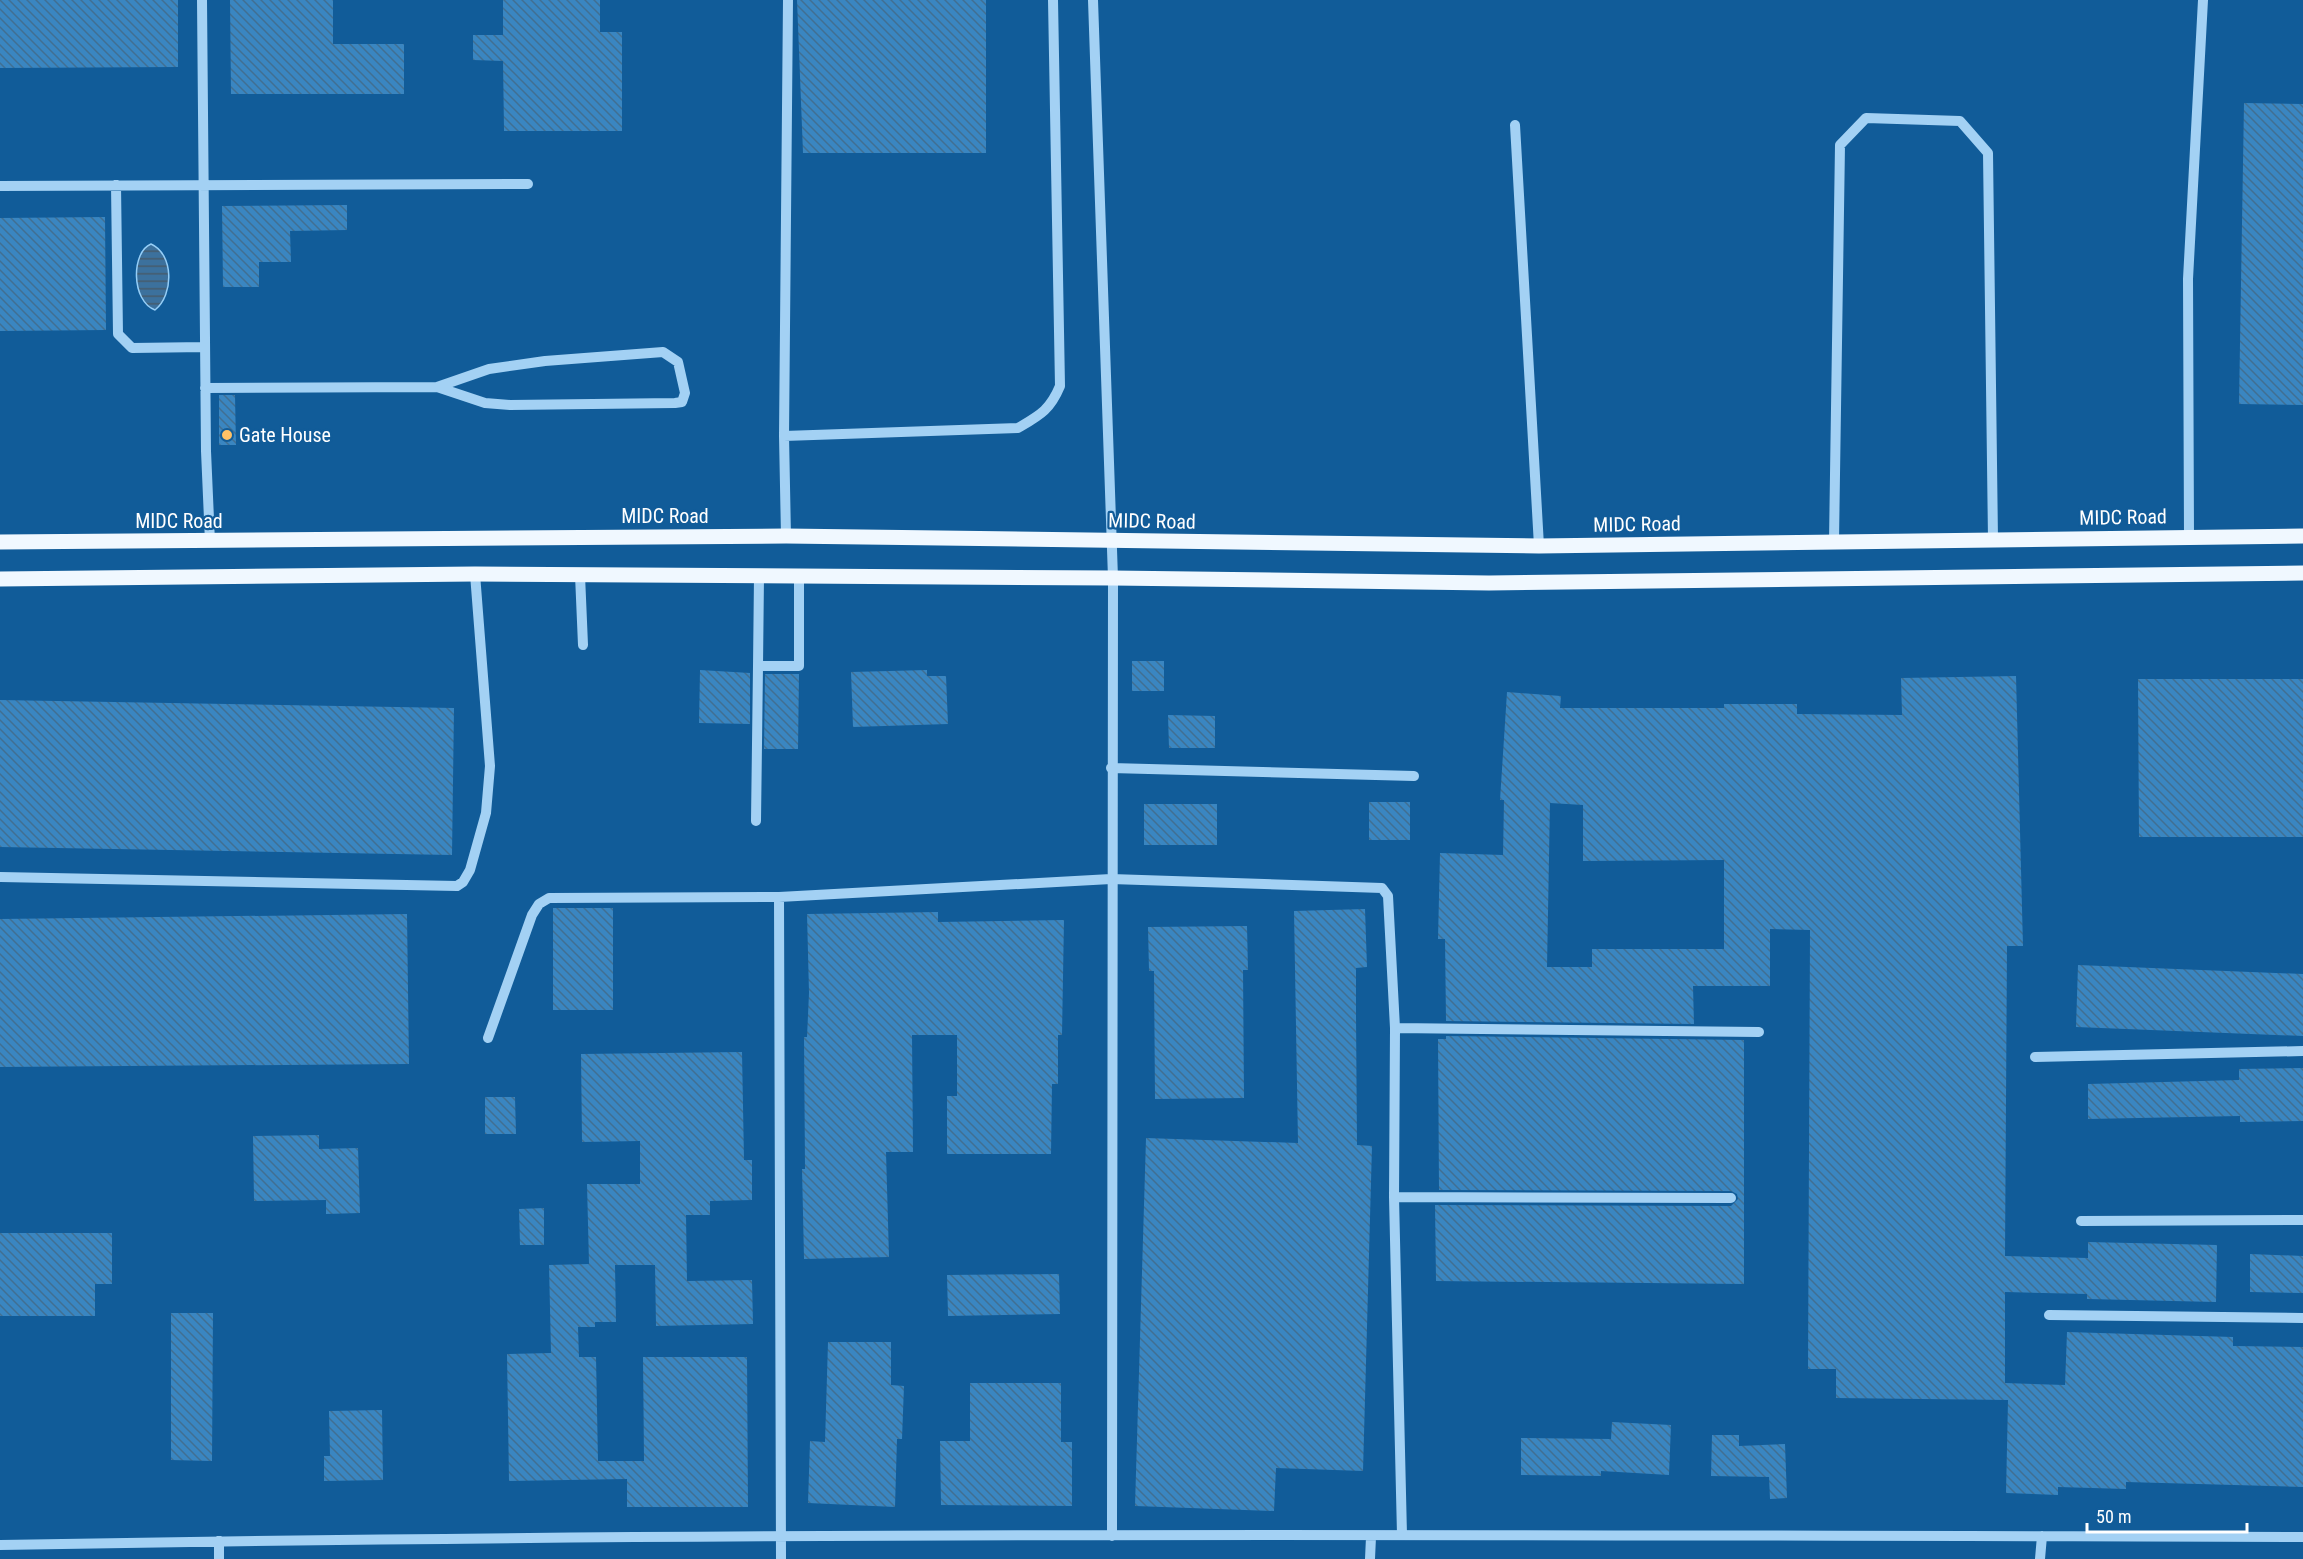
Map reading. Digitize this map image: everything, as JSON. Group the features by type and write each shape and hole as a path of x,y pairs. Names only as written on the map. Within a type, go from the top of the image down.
{"main road":[{"name":"MIDC Road","path":"0,542 786,536 1539,546 2303,536"},
{"path":"0,579 475,574 1489,583 2303,573"}],"street":[{"path":"202,0 205,388 210,542"},
{"path":"786,536 784,436 788,0"},
{"path":"784,436 1018,428 1040,416 1053,404 1060,386 1053,0"},
{"path":"1093,0 1113,578 1111,768 1112,1536"},
{"path":"2189,537 2188,279 2203,0"},
{"path":"1834,542 1840,145 1866,118 1960,121 1988,153 1993,540"},
{"path":"1515,125 1539,546"},
{"path":"0,186 203,183 528,184"},
{"path":"116,185 118,334 132,348 205,347"},
{"path":"205,388 437,387 485,403 510,405 675,403 682,402 685,393 678,362 663,352 545,361 489,369 437,387"},
{"path":"0,877 457,886 463,882 470,870 486,813 490,766 475,574"},
{"path":"580,575 584,645"},
{"path":"756,821 759,576"},
{"path":"758,666 799,666 800,576"},
{"path":"1111,768 1414,776"},
{"path":"488,1038 532,915 539,904 549,898 779,897 1111,879 1382,888 1388,896 1395,1028 1394,1197 1402,1535"},
{"path":"779,897 782,1559"},
{"path":"1395,1028 1759,1032"},
{"path":"2035,1057 2303,1051"},
{"path":"1394,1197 1731,1198"},
{"path":"2081,1221 2303,1220"},
{"path":"2049,1315 2303,1318"},
{"path":"0,1545 219,1541 1112,1536 2303,1537"},
{"path":"2040,1559 2042,1536"},
{"path":"1370,1559 1371,1537"},
{"path":"219,1541 219,1559"}],"water":[{"path":"151,244 164,256 169,275 166,295 155,310 141,297 136,277 140,256"}],"building":[{"path":"0,0 178,0 178,67 0,68"},
{"path":"230,0 333,0 333,44 404,44 404,94 231,94"},
{"path":"503,0 600,0 600,32 622,32 622,131 504,131 503,61 473,60 473,35 503,35"},
{"path":"797,0 986,0 986,153 803,153"},
{"path":"2244,103 2303,104 2303,405 2239,404"},
{"path":"347,205 347,230 290,231 291,262 259,262 259,287 223,287 222,206"},
{"path":"105,217 106,330 0,331 0,218"},
{"path":"219,395 235,395 236,445 219,445"},
{"path":"1132,661 1164,661 1164,691 1132,691"},
{"path":"700,670 750,673 750,724 699,723"},
{"path":"927,670 927,676 946,676 948,724 853,727 851,672"},
{"path":"765,674 799,674 798,749 764,749"},
{"path":"2016,676 2023,946 2007,946 2005,1256 2088,1258 2088,1242 2217,1245 2216,1302 2087,1299 2087,1294 2005,1292 2005,1383 2065,1385 2067,1332 2233,1337 2233,1346 2303,1347 2303,1487 2126,1482 2126,1489 2058,1487 2058,1495 2006,1493 2008,1400 1836,1398 1836,1369 1808,1369 1810,930 1770,929 1770,986 1693,986 1694,1024 1446,1021 1445,939 1438,939 1440,853 1503,855 1504,800 1500,800 1507,692 1561,696 1560,708 1724,708 1724,704 1797,704 1797,714 1902,715 1901,678","holes":["1550,803 1583,805 1583,861 1724,860 1724,949 1592,949 1592,967 1547,967"]},
{"path":"2138,679 2303,679 2303,837 2139,837"},
{"path":"0,700 454,708 452,855 0,847"},
{"path":"1168,715 1215,716 1215,748 1169,748"},
{"path":"1369,802 1410,802 1410,840 1369,840"},
{"path":"1144,804 1217,804 1217,845 1144,845"},
{"path":"553,908 613,908 613,1010 553,1010"},
{"path":"1365,909 1367,967 1356,968 1357,1145 1372,1146 1363,1471 1276,1468 1274,1511 1135,1506 1146,1138 1298,1143 1294,911"},
{"path":"938,912 938,922 1064,920 1062,1035 1058,1035 1058,1084 1052,1084 1051,1154 947,1154 947,1096 957,1096 957,1035 912,1035 913,1152 886,1152 889,1257 804,1259 802,1169 805,1169 804,1037 807,1037 809,993 807,914"},
{"path":"407,914 409,1064 0,1067 0,919"},
{"path":"1247,926 1248,970 1243,970 1244,1098 1155,1099 1154,971 1149,971 1148,927"},
{"path":"2078,965 2303,974 2303,1036 2076,1027"},
{"path":"1446,1036 1744,1040 1744,1284 1436,1281 1435,1205 1731,1206 1738,1199 1737,1194 1731,1191 1439,1190 1438,1039 1446,1039"},
{"path":"742,1052 744,1160 752,1160 752,1200 710,1201 710,1215 686,1215 687,1281 752,1280 753,1324 656,1326 655,1265 615,1265 616,1322 595,1322 595,1327 578,1327 579,1357 596,1357 598,1461 644,1461 643,1357 747,1357 748,1507 627,1507 627,1479 509,1481 507,1354 551,1353 549,1265 589,1264 587,1184 640,1184 640,1141 582,1142 581,1054"},
{"path":"2303,1068 2303,1121 2240,1122 2240,1116 2088,1119 2088,1084 2239,1080 2239,1069"},
{"path":"485,1097 515,1097 516,1134 485,1134"},
{"path":"319,1135 319,1149 358,1148 360,1213 326,1214 326,1200 254,1201 253,1136"},
{"path":"544,1208 544,1245 520,1245 519,1209"},
{"path":"0,1233 112,1233 112,1284 95,1284 95,1316 0,1316"},
{"path":"2250,1254 2303,1256 2303,1293 2250,1292"},
{"path":"1059,1274 1060,1314 948,1316 947,1275"},
{"path":"171,1313 213,1313 212,1461 171,1460"},
{"path":"828,1342 891,1342 891,1385 904,1386 902,1439 897,1439 895,1507 808,1503 810,1441 825,1442"},
{"path":"970,1383 1061,1383 1061,1442 1072,1442 1072,1506 941,1505 940,1441 970,1441"},
{"path":"382,1410 383,1480 324,1481 324,1456 330,1456 329,1411"},
{"path":"1612,1422 1671,1425 1669,1475 1601,1471 1601,1476 1521,1475 1521,1438 1611,1439"},
{"path":"1712,1435 1739,1435 1739,1446 1785,1444 1787,1498 1770,1499 1769,1477 1711,1476"}],"place":[{"name":"Gate House","path":"227,435"}]}
